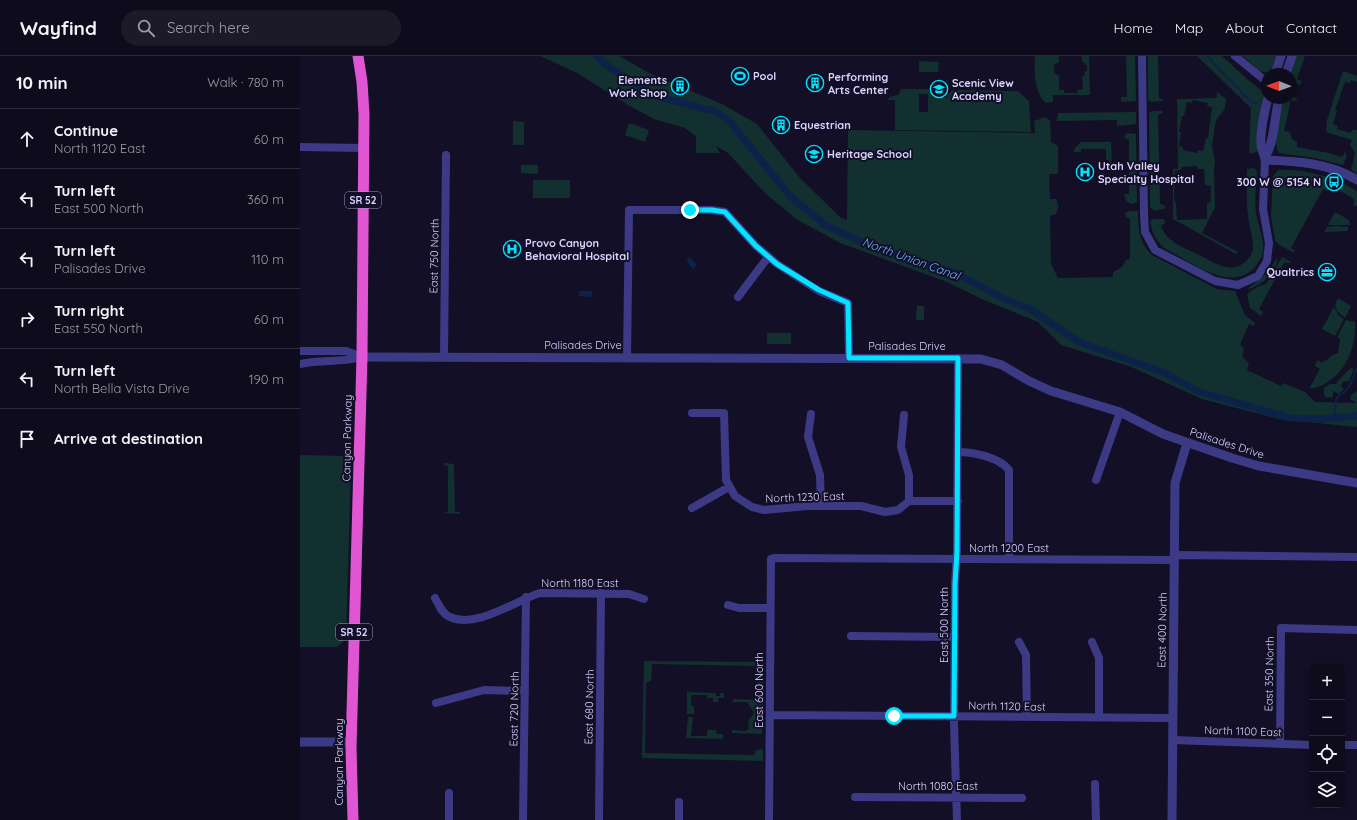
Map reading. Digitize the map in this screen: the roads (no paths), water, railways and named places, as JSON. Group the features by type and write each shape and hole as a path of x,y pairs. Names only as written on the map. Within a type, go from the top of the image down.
{"highway":[{"name":"Canyon Parkway","path":"353,820 351,742 362,356 364,148 364,99 358,56"}],"street":[{"path":"1142,56 1145,232 1155,250 1215,281 1238,285 1258,276 1267,261 1269,243 1263,209 1265,158 1261,144 1266,104"},
{"path":"1236,56 1261,77"},
{"path":"1277,68 1280,56"},
{"path":"1288,68 1292,56"},
{"path":"1265,158 1270,152 1273,124 1278,104"},
{"path":"300,147 364,148"},
{"name":"East 750 North","path":"444,356 446,156"},
{"path":"1265,158 1315,164 1333,169 1357,180"},
{"path":"628,357 629,210 712,210 725,212 768,257 806,283 843,300 849,306 849,358"},
{"path":"738,297 768,257"},
{"name":"Palisades Drive","path":"300,351 346,351 362,356 981,359 994,362 1051,391 1120,412 1152,429 1187,443 1259,466 1357,483"},
{"name":"Palisades Drive","path":"300,364 314,361 346,361 362,356"},
{"name":"East 500 North","path":"957,820 954,716 958,501 958,358"},
{"path":"1096,480 1120,412"},
{"path":"692,413 724,413 724,474 729,487 692,508"},
{"path":"811,414 808,437 820,475 821,506"},
{"path":"904,415 901,447 909,475 909,501 958,501"},
{"name":"East 400 North","path":"1172,820 1175,483 1187,443"},
{"path":"958,452 977,453 1005,466 1009,470 1009,559"},
{"name":"North 1230 East","path":"729,487 740,500 759,509 861,506 891,511 898,510 909,501"},
{"name":"North 1200 East","path":"771,559 1357,557"},
{"name":"East 600 North","path":"769,820 771,559"},
{"name":"North 1180 East","path":"435,598 446,615 456,619 489,615 526,597 549,592 630,594 644,599"},
{"name":"East 680 North","path":"599,820 601,593"},
{"name":"East 720 North","path":"524,820 526,597"},
{"path":"728,605 739,608 770,608"},
{"name":"East 350 North","path":"1280,744 1281,628 1357,630"},
{"path":"851,636 955,637"},
{"path":"1019,642 1026,655 1027,717"},
{"path":"1092,642 1099,658 1099,718"},
{"path":"436,703 484,690 525,691"},
{"name":"North 1120 East","path":"770,715 1172,718"},
{"name":"North 1100 East","path":"1173,740 1309,745"},
{"path":"300,742 351,742"},
{"path":"1345,745 1357,745"},
{"path":"1095,784 1096,820"},
{"path":"449,793 449,820"},
{"name":"North 1080 East","path":"855,796 1022,798"},
{"path":"679,802 679,820"}],"water":[{"path":"690,257 697,265 693,269 686,261"},
{"path":"579,291 592,291 592,297 579,296"}],"waterway":[{"name":"North Union Canal","path":"596,56 609,67 656,96 717,112 730,122 791,197 825,225 875,248 956,273 1002,298 1030,309 1079,342 1165,373 1197,391 1290,418 1321,419 1357,416"},
{"path":"1207,56 1250,101 1258,104"},
{"path":"1334,418 1336,400 1339,395 1346,391 1357,369"}],"place":[{"name":"Pool","path":"740,76"},
{"name":"Performing Arts Center","path":"815,83"},
{"name":"Elements Work Shop","path":"680,86"},
{"name":"Scenic View Academy","path":"939,89"},
{"name":"Equestrian","path":"781,125"},
{"name":"Heritage School","path":"814,154"},
{"name":"Utah Valley Specialty Hospital","path":"1085,172"},
{"name":"300 W @ 5154 N","path":"1334,182"},
{"name":"Provo Canyon Behavioral Hospital","path":"512,249"},
{"name":"Qualtrics","path":"1327,272"}]}
